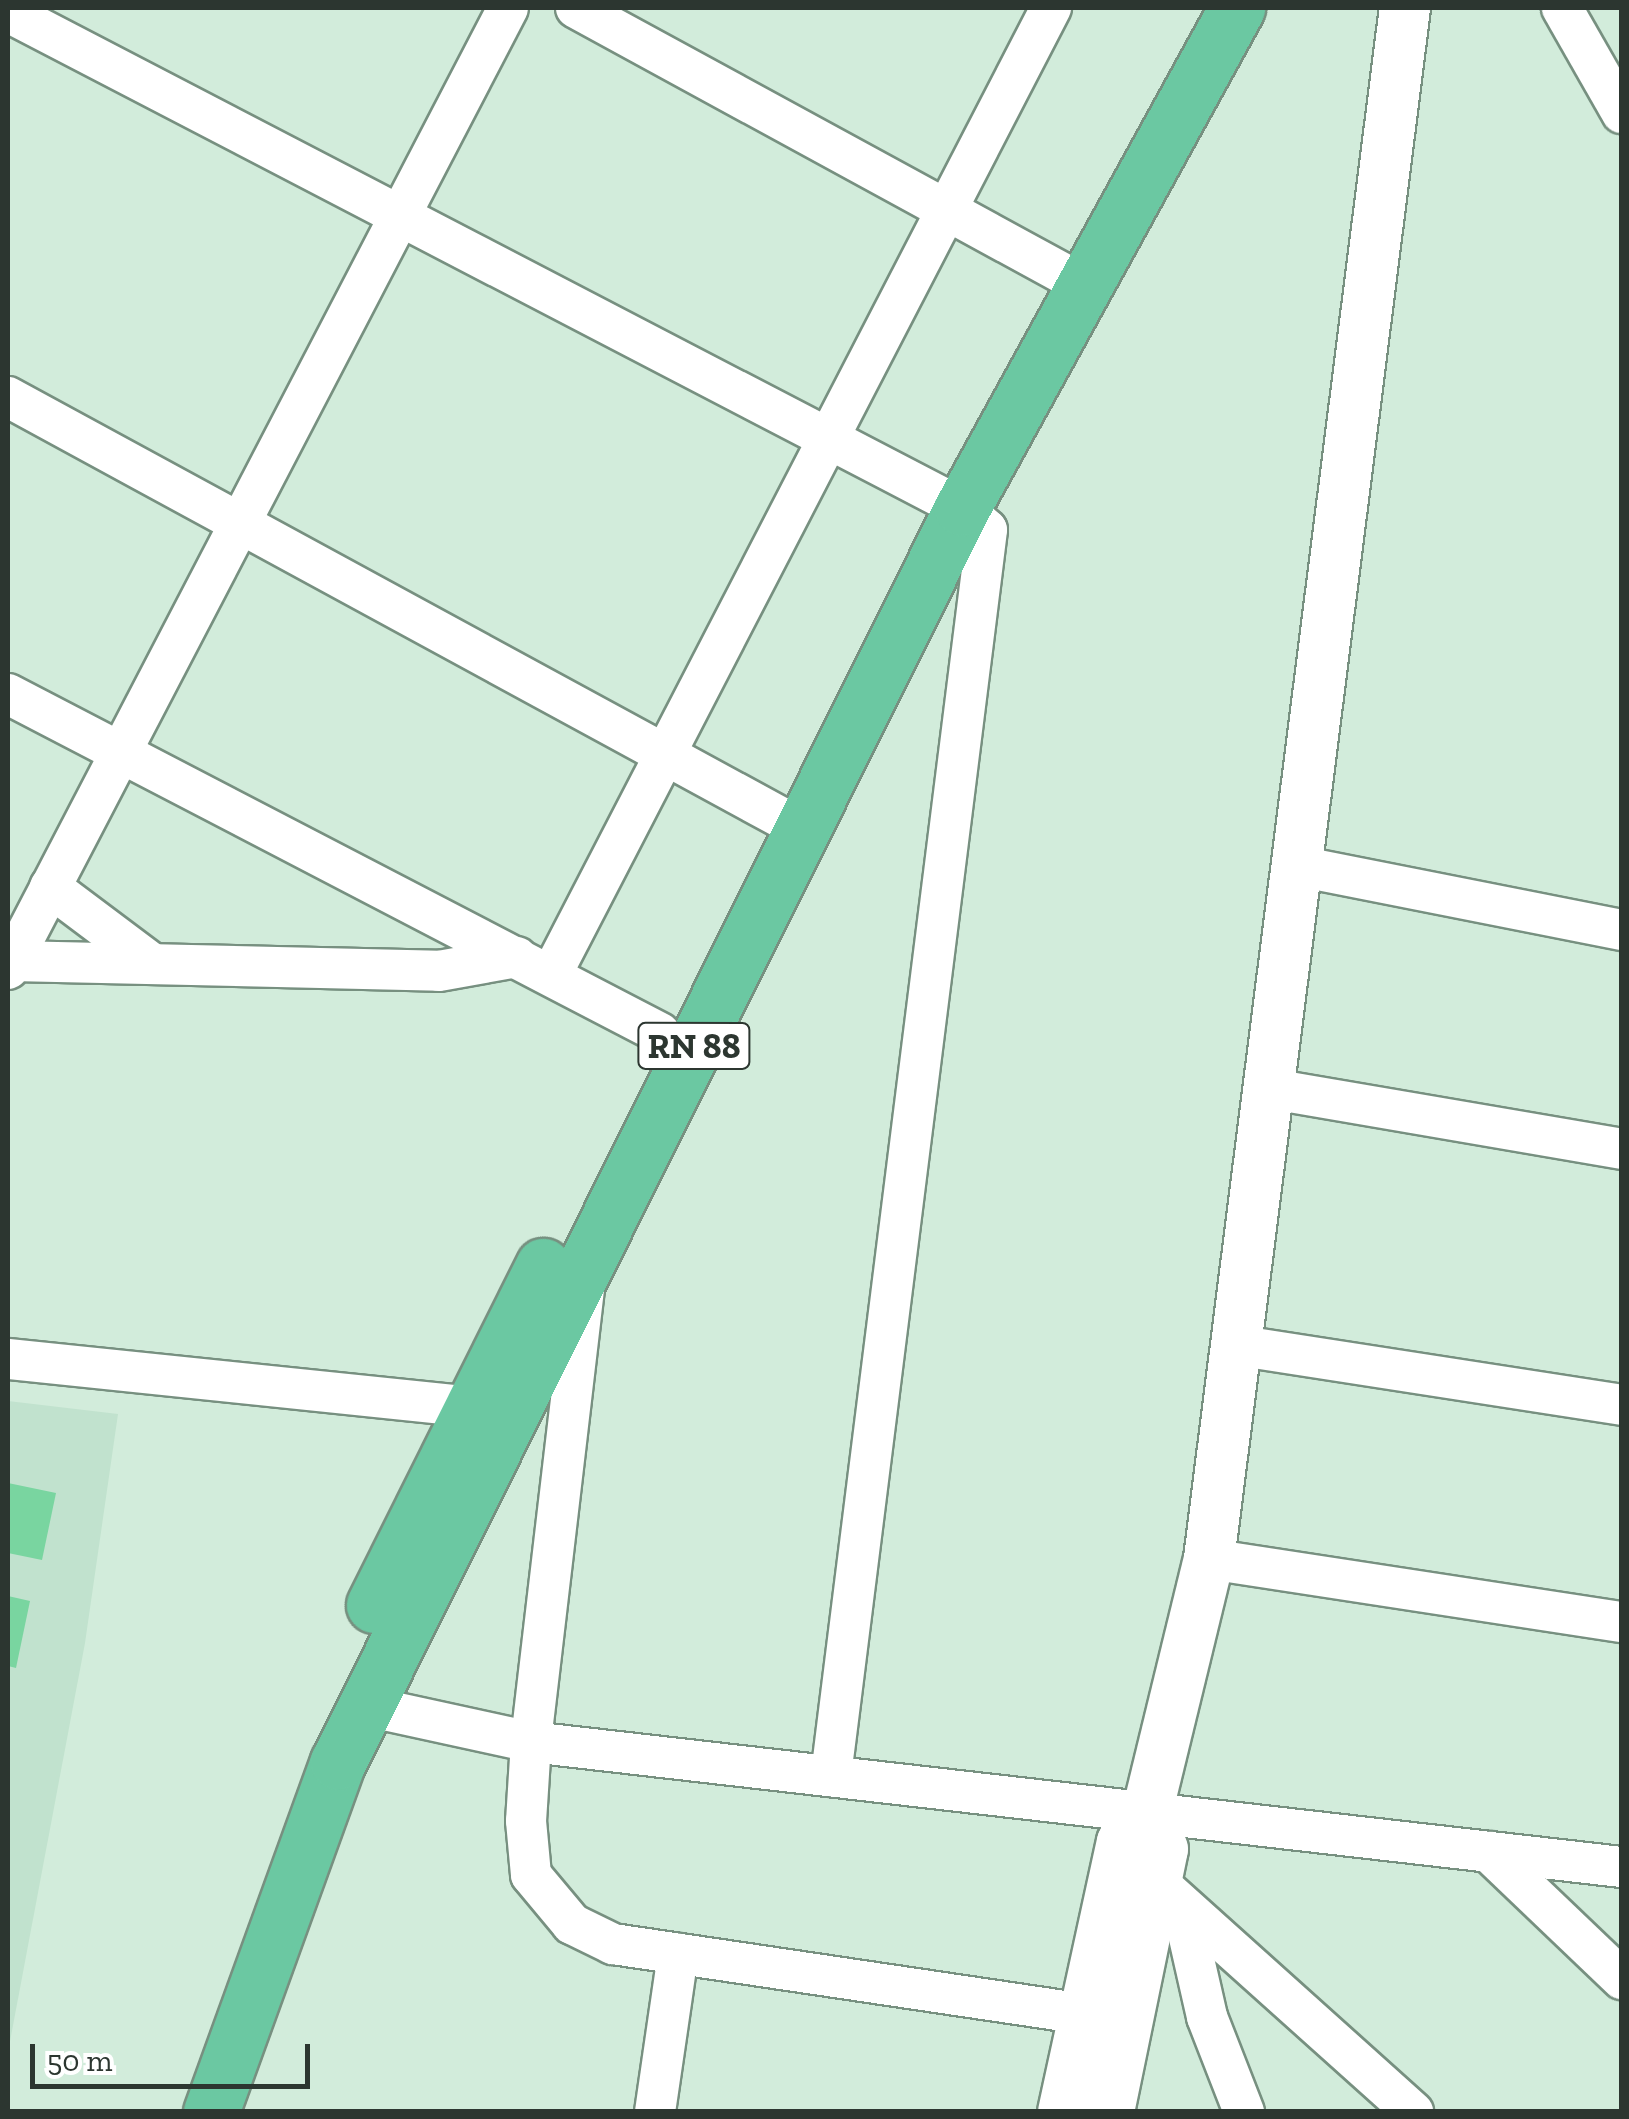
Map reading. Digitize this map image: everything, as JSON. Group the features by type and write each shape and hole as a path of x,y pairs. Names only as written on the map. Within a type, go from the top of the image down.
{"main road":[{"name":"RN 88","path":"211,2112 338,1762 588,1260 786,820 946,500 1068,276 1223,9"},
{"name":"RN 88","path":"173,2112 304,1748 470,1407 660,1033 786,820"}],"street":[{"path":"508,8 10,966 150,962 439,971 534,966"},
{"path":"576,8 1068,276"},
{"path":"534,966 662,753 826,437 950,212 1051,8"},
{"path":"1109,2112 1106,2018 1122,1842 1147,1813 1209,1559 1293,865 1406,8"},
{"path":"1562,8 1622,113"},
{"path":"8,12 946,500 987,530 831,1776"},
{"path":"8,397 786,820"},
{"path":"8,694 660,1033"},
{"path":"1293,865 1622,930"},
{"path":"50,887 150,962"},
{"path":"1266,1088 1622,1149"},
{"path":"588,1260 532,1742 526,1822 531,1875 572,1924 613,1944 1106,2018"},
{"path":"1235,1345 1622,1405"},
{"path":"8,1359 470,1407"},
{"path":"1209,1559 1622,1622"},
{"path":"366,1706 532,1742 1622,1867"},
{"path":"1147,1813 1164,1849 1170,1897 1207,2017 1244,2112"},
{"path":"1489,1852 1622,1979"},
{"path":"1063,2112 1106,2018 1170,1897"},
{"path":"1170,1897 1412,2112"},
{"path":"655,2112 678,1954"}],"shaded area":[{"path":"8,1401 118,1414 85,1643 8,2052"}],"building":[{"path":"8,1483 56,1493 42,1560 8,1553"},
{"path":"8,1596 30,1601 16,1668 8,1666"}]}
